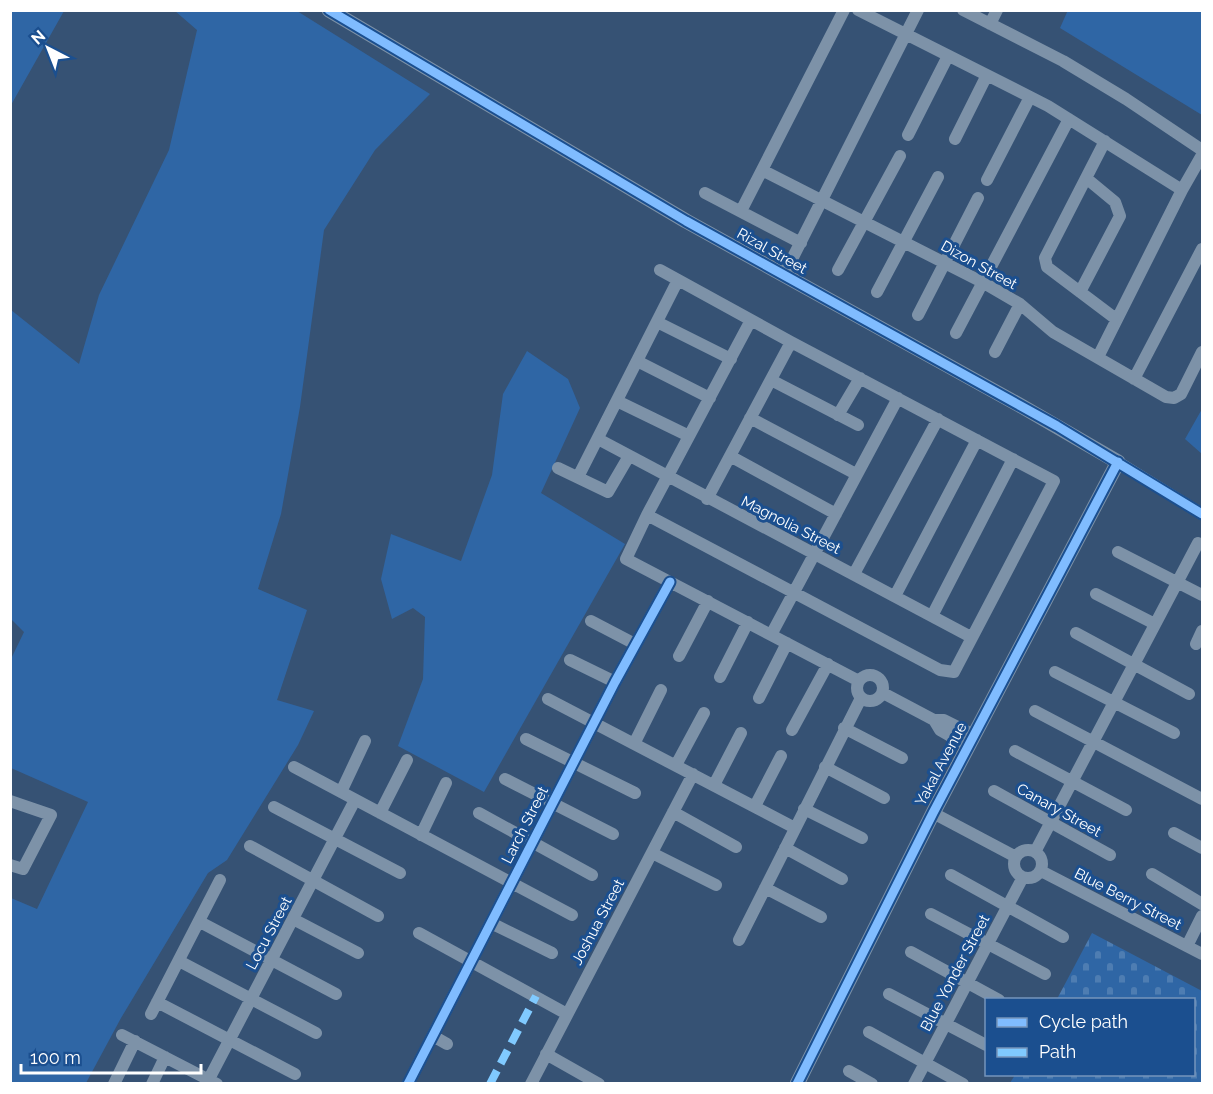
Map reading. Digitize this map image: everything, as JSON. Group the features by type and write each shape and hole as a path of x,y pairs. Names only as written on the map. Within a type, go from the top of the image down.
{"street":[{"name":"Rizal Street","path":"329,10 686,221 1023,407 1203,514"},
{"path":"741,211 844,10"},
{"path":"858,10 1030,97 1182,190"},
{"path":"784,275 918,10"},
{"path":"963,10 1063,61 1203,150"},
{"path":"990,24 997,10"},
{"path":"908,135 948,56"},
{"path":"954,139 987,75"},
{"path":"987,180 1030,97"},
{"path":"956,333 1069,119"},
{"path":"1105,141 1045,258 1047,267 1116,319"},
{"path":"838,270 900,156"},
{"path":"1098,357 1182,190 1203,156"},
{"name":"Dizon Street","path":"762,170 984,283 1020,304 1053,332 1166,397 1174,398 1181,394 1203,352"},
{"path":"878,292 938,177"},
{"path":"1080,292 1120,216 1115,202 1086,178"},
{"path":"705,193 801,243"},
{"path":"918,315 978,198"},
{"path":"1134,378 1203,249"},
{"path":"647,515 940,670 954,672 1054,481 660,270"},
{"path":"578,477 678,280"},
{"path":"995,352 1020,304"},
{"path":"751,320 626,559 859,681"},
{"path":"657,322 731,359"},
{"path":"707,499 791,342"},
{"path":"637,361 710,398"},
{"path":"838,415 860,378"},
{"path":"771,380 858,425"},
{"path":"771,634 898,398"},
{"path":"617,401 689,436"},
{"path":"750,418 856,474"},
{"path":"854,574 938,419"},
{"name":"Magnolia Street","path":"598,439 972,638"},
{"path":"895,596 977,440"},
{"path":"558,468 608,492 629,456"},
{"path":"730,456 836,514"},
{"path":"932,616 1013,459"},
{"name":"Yakal Avenue","path":"797,1083 933,813 1118,462"},
{"path":"1035,852 1198,543"},
{"path":"1118,552 1203,595"},
{"name":"Larch Street","path":"408,1083 433,1036 441,1008 472,960 615,682 670,582"},
{"path":"1096,594 1155,624"},
{"path":"679,656 708,601"},
{"path":"591,621 635,644"},
{"path":"720,677 748,622"},
{"path":"1196,644 1203,631"},
{"path":"1076,633 1189,694"},
{"path":"759,698 787,643"},
{"path":"570,660 615,682"},
{"path":"792,730 828,664"},
{"path":"1055,672 1174,733"},
{"path":"864,676 877,676 884,687 883,693 873,701 866,701 861,698 857,689 859,681 864,676"},
{"path":"634,744 661,690"},
{"path":"883,693 934,720 940,730 971,740"},
{"path":"739,940 861,698"},
{"path":"548,699 795,828"},
{"path":"1035,711 1203,799"},
{"path":"676,765 704,713"},
{"path":"844,728 902,758"},
{"path":"714,785 741,733"},
{"path":"526,739 634,794"},
{"path":"341,792 366,741"},
{"path":"1015,751 1126,810"},
{"path":"754,806 781,756"},
{"path":"380,813 407,760"},
{"path":"825,766 884,798"},
{"path":"294,767 572,915"},
{"name":"Joshua Street","path":"531,1083 693,774"},
{"path":"505,779 613,834"},
{"path":"421,835 446,783"},
{"name":"Canary Street","path":"994,791 1110,855"},
{"name":"Locu Street","path":"206,1080 356,800"},
{"path":"10,801 51,815 22,869 10,865"},
{"path":"274,807 400,873"},
{"path":"804,809 862,838"},
{"path":"673,812 736,847"},
{"path":"479,813 592,875"},
{"path":"933,813 1016,857"},
{"path":"1174,833 1203,848"},
{"path":"250,846 378,916"},
{"path":"785,848 842,879"},
{"path":"1027,850 1035,852 1042,860 1041,871 1031,878 1023,877 1015,869 1016,857 1027,850"},
{"path":"652,852 716,885"},
{"name":"Blue Berry Street","path":"1041,871 1203,954"},
{"path":"1152,874 1203,904"},
{"path":"951,875 1063,937"},
{"name":"Blue Yonder Street","path":"914,1083 1023,877"},
{"path":"151,1014 220,880"},
{"path":"765,888 821,917"},
{"path":"931,914 1045,974"},
{"path":"1187,946 1203,916"},
{"path":"293,919 358,953"},
{"path":"200,922 336,994"},
{"path":"491,923 552,953"},
{"path":"419,933 567,1014"},
{"path":"911,952 997,998"},
{"path":"179,961 316,1033"},
{"path":"889,994 985,1044"},
{"path":"158,1002 295,1074"},
{"path":"869,1032 963,1083"},
{"path":"122,1035 206,1080"},
{"path":"433,1036 447,1044"},
{"path":"114,1083 135,1041"},
{"path":"546,1054 598,1083"},
{"path":"152,1083 165,1057"},
{"path":"849,1071 872,1083"}],"green space":[{"path":"1068,10 1202,11 1202,115 1060,28"},
{"path":"10,11 64,11 11,105"},
{"path":"175,11 297,11 430,94 375,150 324,230 300,407 281,514 258,589 307,610 277,700 314,711 298,745 227,860 208,873 121,1018 86,1083 11,1083 11,898 37,909 88,802 11,768 11,659 24,632 10,618 11,310 79,364 99,295 169,150 197,30"},
{"path":"527,351 568,379 580,408 541,493 625,544 484,792 398,746 423,679 425,617 413,608 392,619 381,579 391,534 461,561 492,475 503,394"},
{"path":"1202,409 1202,454 1185,439"},
{"path":"1092,933 1202,991 1202,1083 1010,1083 1014,1076 1195,1076 1195,998 1058,998"}],"marked path":[{"path":"490,1084 536,996"}],"cycle path":[{"path":"329,10 686,221 1057,426 1202,514"},
{"path":"797,1084 933,813 1118,462"},
{"path":"408,1084 615,682 670,582"}]}
